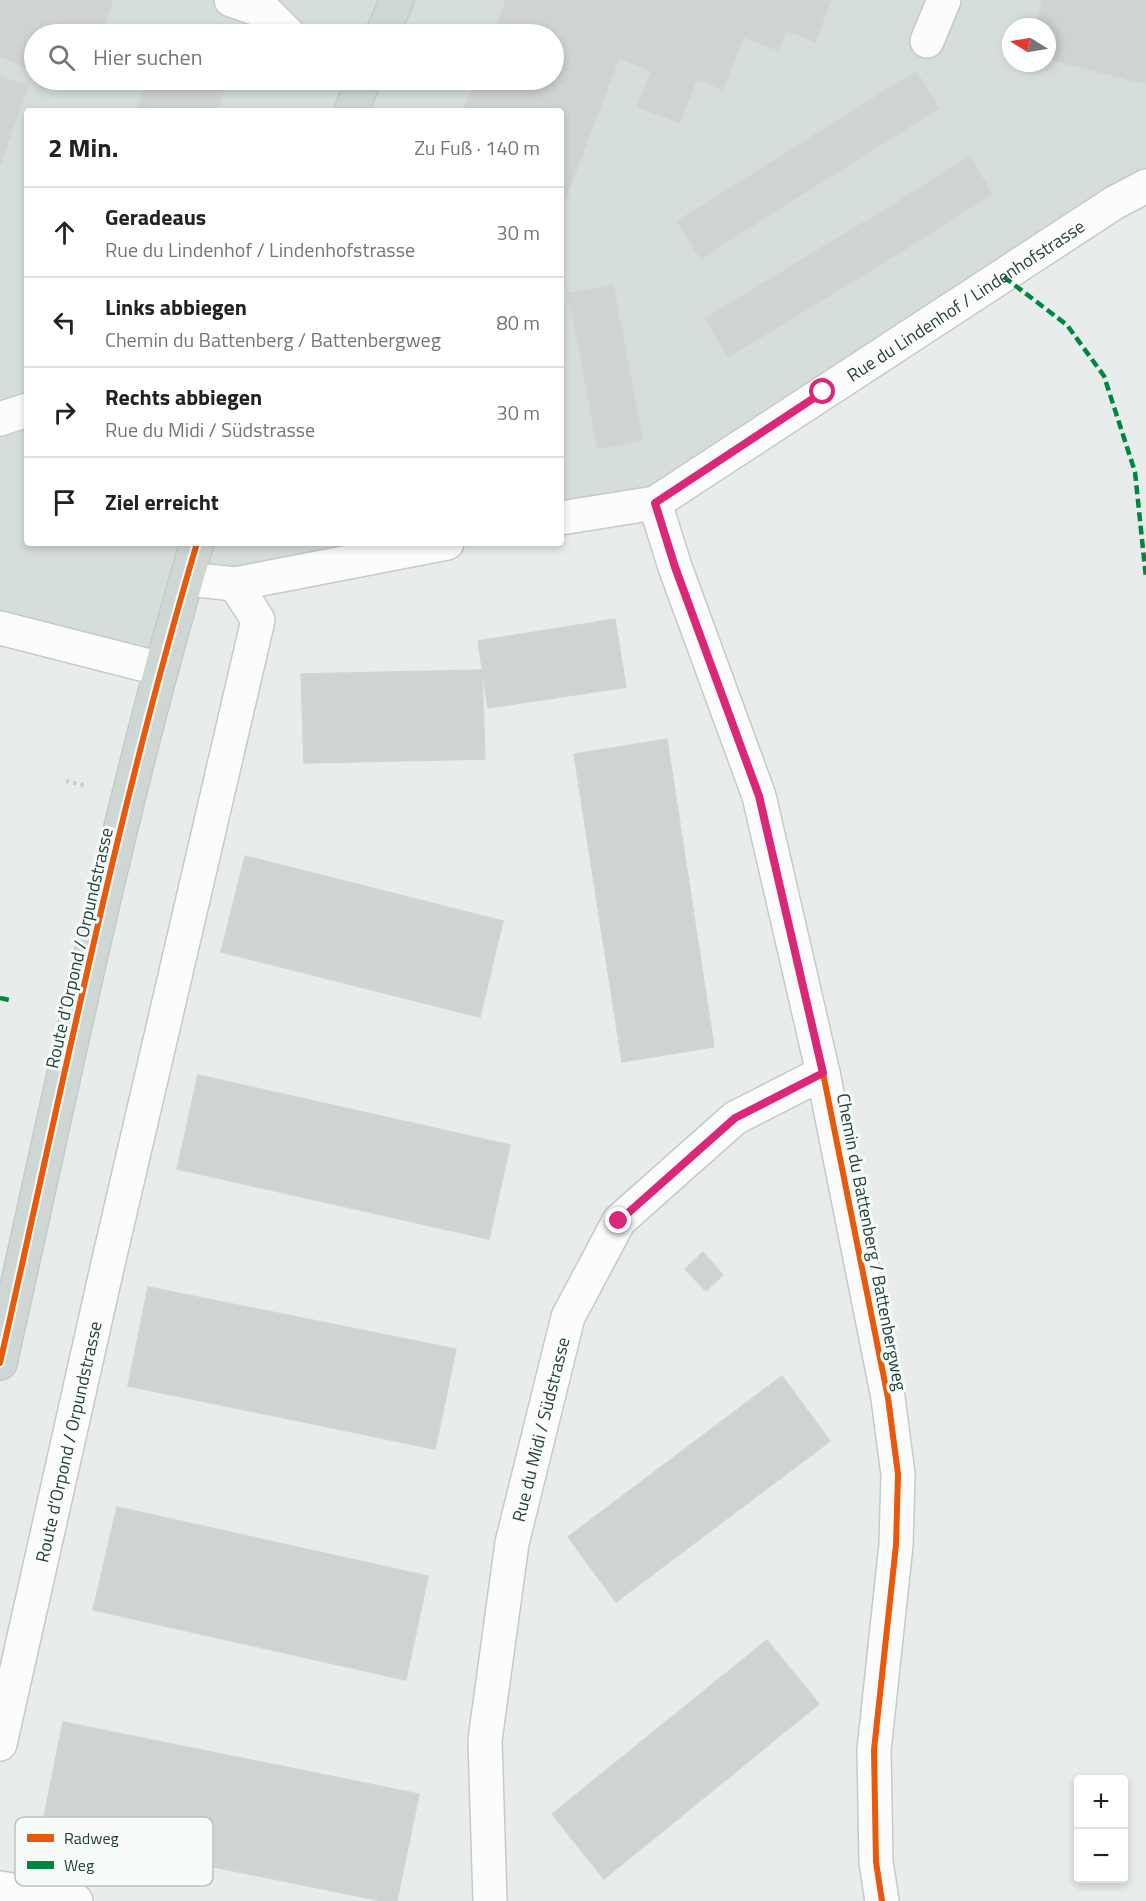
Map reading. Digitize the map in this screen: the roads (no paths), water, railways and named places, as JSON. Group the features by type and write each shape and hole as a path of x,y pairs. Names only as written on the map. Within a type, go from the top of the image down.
{"main road":[{"path":"386,24 397,0"},
{"path":"352,108 360,90"},
{"name":"Route d'Orpond / Orpundstrasse","path":"0,1363 86,981 161,669 196,546"}],"street":[{"path":"231,0 266,12 278,24"},
{"path":"927,41 944,0"},
{"name":"Rue du Lindenhof / Lindenhofstrasse","path":"564,518 655,503 1114,203 1146,186"},
{"path":"0,419 24,411"},
{"name":"Chemin du Battenberg / Battenbergweg","path":"655,503 675,567 759,796 823,1073 888,1398 898,1474 896,1545 874,1750 876,1862 882,1901"},
{"path":"186,579 235,584 431,546"},
{"name":"Route d'Orpond / Orpundstrasse","path":"0,1744 107,1268 258,620 235,584"},
{"path":"0,628 161,669"},
{"name":"Rue du Midi / Südstrasse","path":"490,1901 485,1740 512,1543 568,1317 619,1221 735,1118 823,1073"},
{"path":"0,1888 76,1901"}]}
